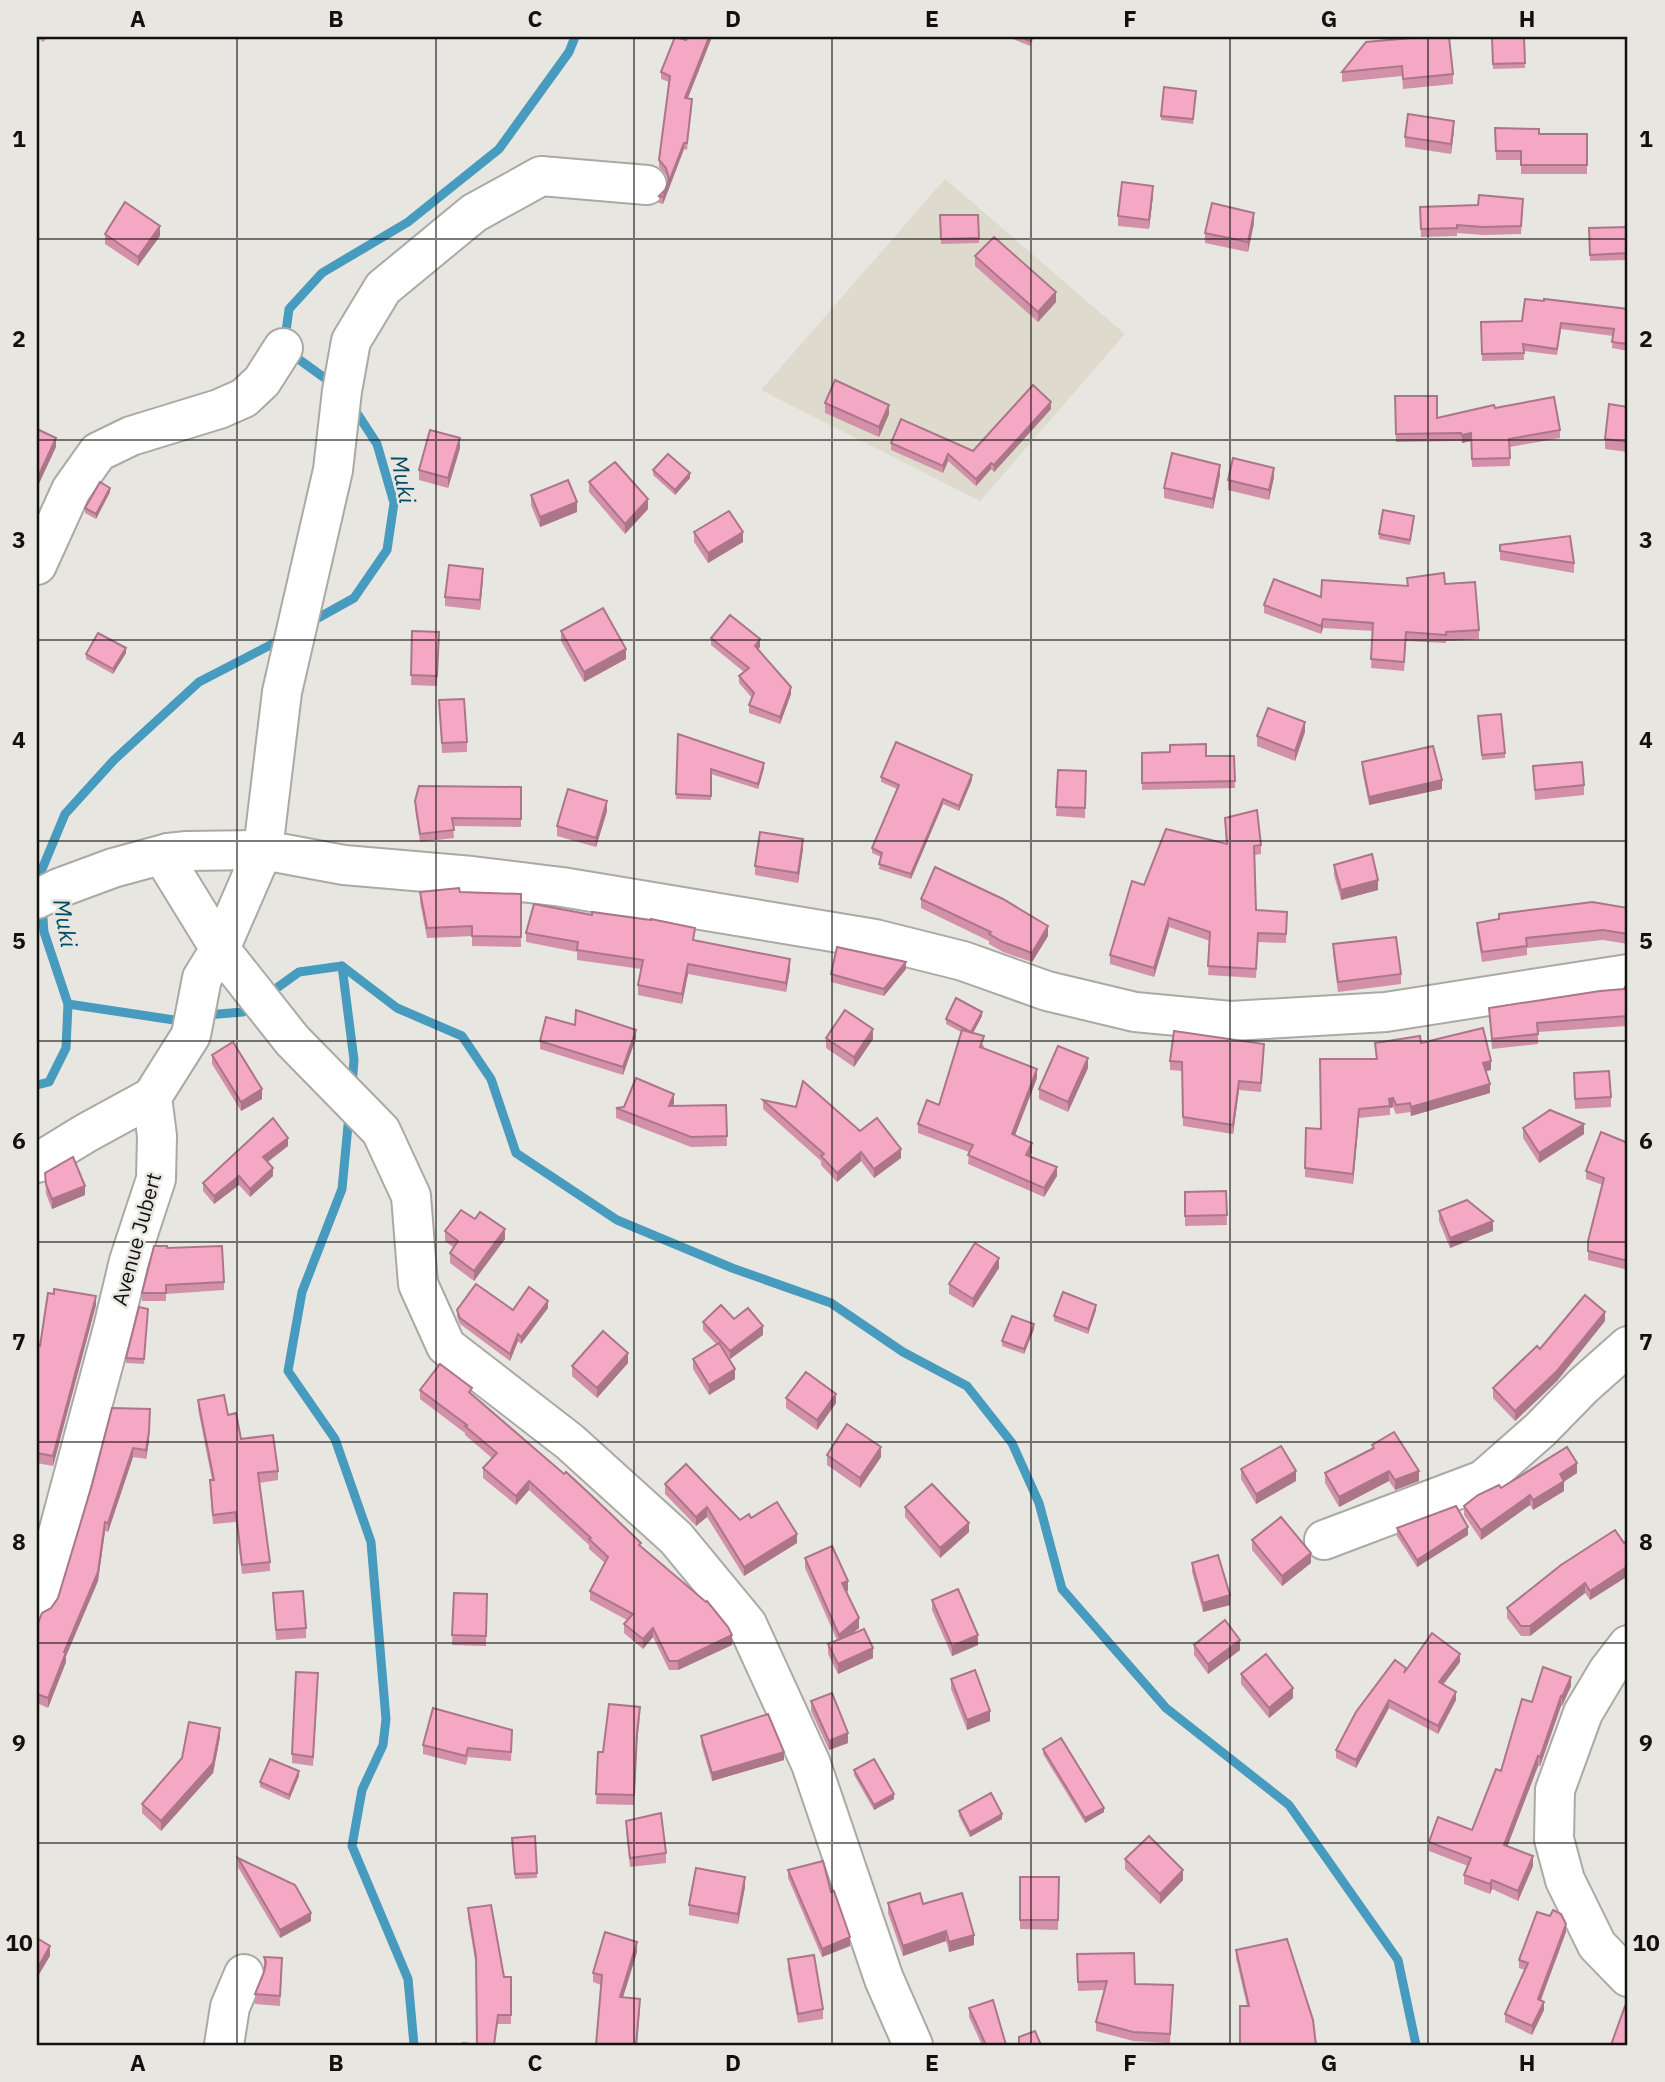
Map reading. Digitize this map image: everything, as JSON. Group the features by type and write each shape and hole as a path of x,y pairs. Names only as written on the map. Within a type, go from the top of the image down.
{"street":[{"path":"37,1163 152,1097 191,1035 211,963 263,850 282,692 333,470 351,341 383,288 474,213 541,176 647,184"},
{"path":"37,565 71,490 99,452 131,436 219,409 244,398 262,381 283,348"},
{"path":"37,899 113,868 168,853 187,850 263,850 344,865 562,887 875,939 963,961 1046,991 1135,1012 1231,1021 1386,1012 1628,974"},
{"path":"168,853 169,866 211,963 292,1040 381,1131 411,1195 418,1284 446,1346 570,1442 676,1538 747,1624 811,1764 884,1979 913,2045"},
{"name":"Avenue Jubert","path":"37,1601 61,1525 129,1261 156,1179 157,1136 152,1097"},
{"path":"1324,1540 1483,1480 1628,1346"},
{"path":"1628,1645 1608,1671 1583,1713 1555,1790 1554,1839 1565,1880 1597,1945 1628,1977"},
{"path":"225,2045 230,2007 244,1974"}],"shaded area":[{"path":"945,179 1125,334 980,501 761,390"}],"building":[{"path":"675,37 686,40 687,37 709,37 685,98 692,99 687,143 684,143 663,197 659,196 665,190 669,179 666,168 659,160 670,76 661,72"},
{"path":"1449,37 1453,74 1403,79 1402,66 1342,72 1366,42"},
{"path":"1524,37 1525,63 1493,64 1492,38"},
{"path":"1164,87 1196,91 1193,119 1161,116"},
{"path":"1408,114 1454,121 1451,144 1405,137"},
{"path":"1495,128 1539,129 1539,134 1587,134 1587,165 1521,165 1521,151 1496,151"},
{"path":"1122,182 1153,186 1149,220 1118,216"},
{"path":"1479,195 1523,199 1521,226 1457,225 1457,228 1421,229 1420,207 1478,205"},
{"path":"125,202 160,226 138,257 105,234"},
{"path":"1212,203 1254,213 1248,242 1205,233"},
{"path":"940,215 978,215 979,238 941,239"},
{"path":"1628,227 1628,253 1590,255 1589,228"},
{"path":"994,237 1056,292 1038,312 975,256"},
{"path":"1525,299 1628,309 1628,344 1612,342 1614,329 1561,323 1557,349 1523,344 1524,353 1482,354 1481,322 1522,321"},
{"path":"835,380 889,405 879,427 825,403"},
{"path":"1033,385 1051,402 994,465 991,463 976,479 948,454 943,466 891,443 901,419 973,451"},
{"path":"1395,396 1437,396 1437,418 1494,405 1495,408 1554,397 1560,430 1509,439 1510,458 1472,459 1471,433 1396,434"},
{"path":"1609,404 1628,407 1628,442 1605,439"},
{"path":"37,429 56,438 37,479"},
{"path":"430,430 460,438 448,478 419,470"},
{"path":"1172,453 1220,465 1213,499 1164,488"},
{"path":"668,454 690,473 675,490 653,470"},
{"path":"1233,458 1274,468 1269,490 1228,480"},
{"path":"615,462 648,499 625,524 589,482"},
{"path":"568,480 577,502 540,517 531,495"},
{"path":"100,482 110,488 96,514 85,508"},
{"path":"1383,510 1414,516 1410,540 1379,534"},
{"path":"729,511 743,532 708,553 694,532"},
{"path":"1570,536 1574,563 1500,551 1500,545"},
{"path":"449,565 483,569 480,600 445,597"},
{"path":"1444,573 1445,584 1475,582 1479,630 1446,632 1446,635 1406,632 1404,662 1371,659 1373,623 1323,619 1321,626 1264,605 1274,579 1321,597 1322,580 1408,586 1407,578"},
{"path":"603,608 626,649 584,672 561,631"},
{"path":"730,615 760,639 755,646 791,687 780,717 749,705 754,693 739,676 749,668 711,638"},
{"path":"412,631 439,632 437,676 411,675"},
{"path":"98,633 126,648 113,669 86,654"},
{"path":"464,699 467,742 442,743 439,700"},
{"path":"1268,708 1305,722 1295,751 1257,736"},
{"path":"1501,714 1505,753 1482,755 1478,716"},
{"path":"678,734 764,763 758,784 711,769 711,796 676,794"},
{"path":"896,742 972,775 959,806 943,799 911,874 879,864 882,853 872,848 899,785 881,777"},
{"path":"1206,744 1206,756 1234,756 1235,781 1142,783 1142,753 1170,752 1170,745"},
{"path":"1433,746 1442,780 1369,797 1362,762"},
{"path":"1582,762 1584,785 1535,790 1533,766"},
{"path":"1058,770 1086,771 1085,808 1056,807"},
{"path":"419,786 521,787 521,819 452,818 454,830 420,834 415,801"},
{"path":"568,789 607,801 596,838 557,826"},
{"path":"1257,810 1261,845 1254,846 1256,910 1287,912 1286,934 1258,933 1256,969 1208,966 1210,932 1169,918 1154,968 1110,955 1132,881 1144,885 1166,829 1227,844 1225,818"},
{"path":"760,832 803,839 798,873 755,866"},
{"path":"1372,854 1378,880 1341,890 1334,865"},
{"path":"935,867 1003,899 1048,926 1032,953 1003,942 989,934 991,932 921,899"},
{"path":"459,888 460,892 521,894 521,937 472,936 472,926 427,928 420,892"},
{"path":"1592,902 1628,908 1628,934 1603,930 1526,938 1527,946 1482,952 1477,923 1499,919 1499,914"},
{"path":"534,904 592,915 592,912 651,919 695,928 693,940 790,959 786,983 688,964 682,994 638,985 643,960 577,950 578,942 526,933"},
{"path":"1396,937 1401,974 1338,982 1333,944"},
{"path":"837,947 906,962 884,989 831,974"},
{"path":"1628,987 1628,1022 1627,1016 1537,1023 1538,1034 1492,1039 1489,1008"},
{"path":"956,998 982,1012 971,1032 946,1019"},
{"path":"576,1010 636,1030 623,1067 540,1041 546,1017 575,1025"},
{"path":"845,1010 873,1029 854,1057 826,1038"},
{"path":"1483,1028 1491,1061 1483,1063 1490,1084 1411,1107 1410,1103 1396,1105 1393,1098 1389,1099 1390,1106 1359,1109 1353,1174 1305,1168 1306,1128 1321,1129 1320,1059 1377,1059 1375,1043 1420,1036 1421,1043"},
{"path":"962,1030 984,1036 980,1047 1037,1069 1012,1134 1032,1143 1026,1155 1057,1167 1044,1188 968,1155 973,1145 918,1124 927,1100 939,1105"},
{"path":"1174,1031 1264,1044 1261,1083 1239,1081 1233,1125 1183,1117 1182,1062 1170,1061"},
{"path":"233,1042 262,1089 241,1102 212,1055"},
{"path":"1058,1046 1088,1058 1068,1102 1039,1089"},
{"path":"1609,1071 1611,1097 1575,1099 1574,1073"},
{"path":"636,1078 674,1094 669,1106 726,1105 727,1136 691,1137 616,1108 624,1107"},
{"path":"803,1081 860,1131 877,1118 901,1149 874,1169 861,1152 837,1173 821,1156 824,1154 763,1100 796,1107"},
{"path":"1550,1110 1584,1124 1539,1153 1523,1128"},
{"path":"273,1118 288,1138 263,1157 273,1168 250,1189 239,1176 214,1196 203,1183"},
{"path":"1601,1132 1628,1143 1628,1261 1588,1251 1588,1241 1604,1178 1586,1171"},
{"path":"73,1157 85,1186 52,1199 45,1173"},
{"path":"1226,1191 1227,1215 1185,1216 1185,1192"},
{"path":"1467,1200 1493,1221 1450,1238 1439,1211"},
{"path":"461,1210 475,1219 480,1212 505,1229 474,1271 450,1253 458,1241 445,1231"},
{"path":"975,1243 999,1258 973,1299 949,1284"},
{"path":"154,1246 222,1246 224,1282 166,1285 166,1293 142,1293"},
{"path":"476,1284 513,1310 529,1287 548,1301 521,1337 518,1334 510,1354 460,1318 457,1310"},
{"path":"54,1289 96,1296 53,1456 37,1453 37,1345 40,1346 48,1293 54,1294"},
{"path":"1063,1292 1096,1305 1088,1329 1054,1316"},
{"path":"1585,1295 1605,1312 1557,1371 1515,1411 1493,1388 1537,1346 1540,1349"},
{"path":"721,1305 734,1319 748,1308 763,1326 730,1351 703,1322"},
{"path":"139,1307 148,1309 144,1359 126,1358"},
{"path":"1012,1316 1034,1324 1024,1349 1002,1341"},
{"path":"603,1331 628,1353 597,1388 572,1366"},
{"path":"719,1343 735,1369 709,1385 693,1359"},
{"path":"440,1364 472,1388 469,1392 564,1474 566,1472 641,1543 639,1545 707,1601 732,1635 678,1661 669,1661 653,1628 643,1639 624,1624 633,1614 590,1591 608,1557 529,1481 516,1496 483,1468 497,1453 465,1426 467,1425 420,1390"},
{"path":"806,1372 836,1394 817,1420 786,1398"},
{"path":"224,1395 228,1415 236,1413 241,1439 273,1435 278,1471 258,1473 270,1562 242,1565 236,1512 213,1515 210,1480 214,1480 198,1400"},
{"path":"112,1408 150,1409 146,1450 133,1448 108,1523 105,1522 98,1572 48,1698 37,1694 37,1626 42,1613 51,1608 58,1598"},
{"path":"847,1424 881,1447 860,1478 827,1455"},
{"path":"1394,1432 1419,1471 1395,1480 1389,1471 1339,1497 1325,1473 1374,1448 1372,1445"},
{"path":"1281,1446 1296,1471 1256,1494 1241,1469"},
{"path":"1567,1447 1577,1463 1560,1474 1564,1481 1533,1500 1530,1495 1481,1530 1464,1506 1478,1495 1499,1485 1501,1488"},
{"path":"686,1464 740,1520 749,1514 751,1518 777,1502 797,1534 744,1567 707,1507 696,1517 665,1484"},
{"path":"932,1484 969,1523 940,1548 905,1507"},
{"path":"1456,1506 1468,1527 1417,1560 1397,1528"},
{"path":"1281,1517 1311,1553 1282,1576 1252,1540"},
{"path":"1615,1530 1624,1543 1628,1539 1628,1566 1590,1591 1585,1583 1530,1626 1521,1626 1507,1608 1561,1565"},
{"path":"832,1546 848,1581 842,1583 859,1618 839,1635 805,1558"},
{"path":"1218,1555 1230,1595 1203,1603 1192,1563"},
{"path":"958,1589 978,1635 952,1646 932,1600"},
{"path":"303,1591 306,1628 276,1630 273,1593"},
{"path":"454,1593 487,1594 486,1636 452,1635"},
{"path":"1225,1620 1240,1640 1208,1664 1194,1645"},
{"path":"864,1629 873,1648 838,1664 828,1644"},
{"path":"1432,1633 1460,1654 1439,1682 1456,1692 1438,1726 1389,1700 1356,1760 1336,1750 1356,1712 1395,1660 1406,1668 1404,1673"},
{"path":"1266,1654 1293,1688 1269,1708 1241,1674"},
{"path":"1543,1667 1571,1677 1561,1696 1540,1757 1538,1756 1504,1845 1533,1856 1518,1891 1492,1880 1490,1884 1464,1875 1471,1858 1429,1842 1438,1817 1472,1830 1496,1769 1501,1771 1522,1699 1532,1702"},
{"path":"975,1670 990,1711 967,1720 951,1679"},
{"path":"296,1672 318,1673 313,1757 292,1754"},
{"path":"832,1693 848,1733 829,1741 811,1701"},
{"path":"609,1704 640,1707 634,1795 596,1794 598,1752 603,1752"},
{"path":"433,1708 512,1730 511,1752 468,1748 466,1756 423,1745"},
{"path":"768,1714 784,1752 712,1773 701,1736"},
{"path":"189,1722 220,1728 213,1763 161,1821 142,1804 182,1758"},
{"path":"1061,1738 1104,1808 1085,1818 1043,1749"},
{"path":"270,1759 299,1771 289,1795 260,1782"},
{"path":"874,1759 894,1794 874,1805 854,1770"},
{"path":"991,1793 1002,1814 970,1832 959,1811"},
{"path":"661,1813 666,1853 630,1858 626,1821"},
{"path":"535,1836 537,1873 515,1874 512,1838"},
{"path":"1149,1836 1183,1870 1160,1894 1125,1859"},
{"path":"238,1858 295,1885 311,1913 280,1930"},
{"path":"823,1861 831,1892 834,1891 850,1937 822,1949 788,1870"},
{"path":"696,1868 745,1877 738,1914 689,1905"},
{"path":"1020,1877 1059,1877 1058,1920 1020,1920"},
{"path":"920,1893 923,1904 962,1893 974,1935 949,1942 946,1931 903,1946 888,1903"},
{"path":"491,1905 504,1977 511,1977 511,2015 498,2015 494,2045 477,2045 476,1957 468,1908"},
{"path":"1553,1910 1561,1914 1566,1924 1538,1999 1544,2002 1532,2026 1505,2014 1528,1963 1519,1960 1537,1912 1550,1916"},
{"path":"605,1932 637,1942 620,1997 640,1999 636,2045 596,2045 602,1975 593,1973"},
{"path":"37,1938 50,1946 37,1969"},
{"path":"1287,1939 1313,2020 1316,2045 1240,2045 1240,2006 1249,2006 1236,1950"},
{"path":"1134,1953 1135,1984 1173,1985 1170,2034 1133,2032 1096,2022 1107,1981 1078,1982 1077,1954"},
{"path":"814,1955 823,2009 798,2014 788,1959"},
{"path":"264,1957 282,1958 280,1996 255,1994 264,1972"},
{"path":"993,2000 1006,2045 986,2045 969,2008"},
{"path":"1625,2006 1628,2007 1628,2045 1611,2045"},
{"path":"1035,2031 1041,2045 1019,2045 1019,2037"}],"waterway":[{"name":"Muki","path":"285,339 289,309 322,273 408,222 499,149 569,52 575,37"},
{"name":"Muki","path":"290,353 333,384"},
{"name":"Muki","path":"309,623 354,598 387,550 394,503 377,444 353,407"},
{"name":"Muki","path":"41,888 40,874 65,814 114,760 199,682 282,639"},
{"name":"Muki","path":"37,1085 49,1082 66,1048 68,1004 44,932 42,905"},
{"path":"342,966 354,1060 352,1087"},
{"path":"267,995 299,972 342,966 397,1008 462,1036 491,1079 516,1153 617,1220 732,1268 831,1303 903,1352 967,1386 1012,1443 1039,1503 1062,1589 1166,1708 1289,1805 1398,1960 1416,2045"},
{"path":"68,1004 174,1020 185,1018"},
{"path":"206,1015 243,1012 252,1005"},
{"path":"349,1115 342,1189 302,1292 288,1371 335,1439 371,1542 386,1719 383,1745 362,1790 352,1846 408,1979 414,2045"}]}
